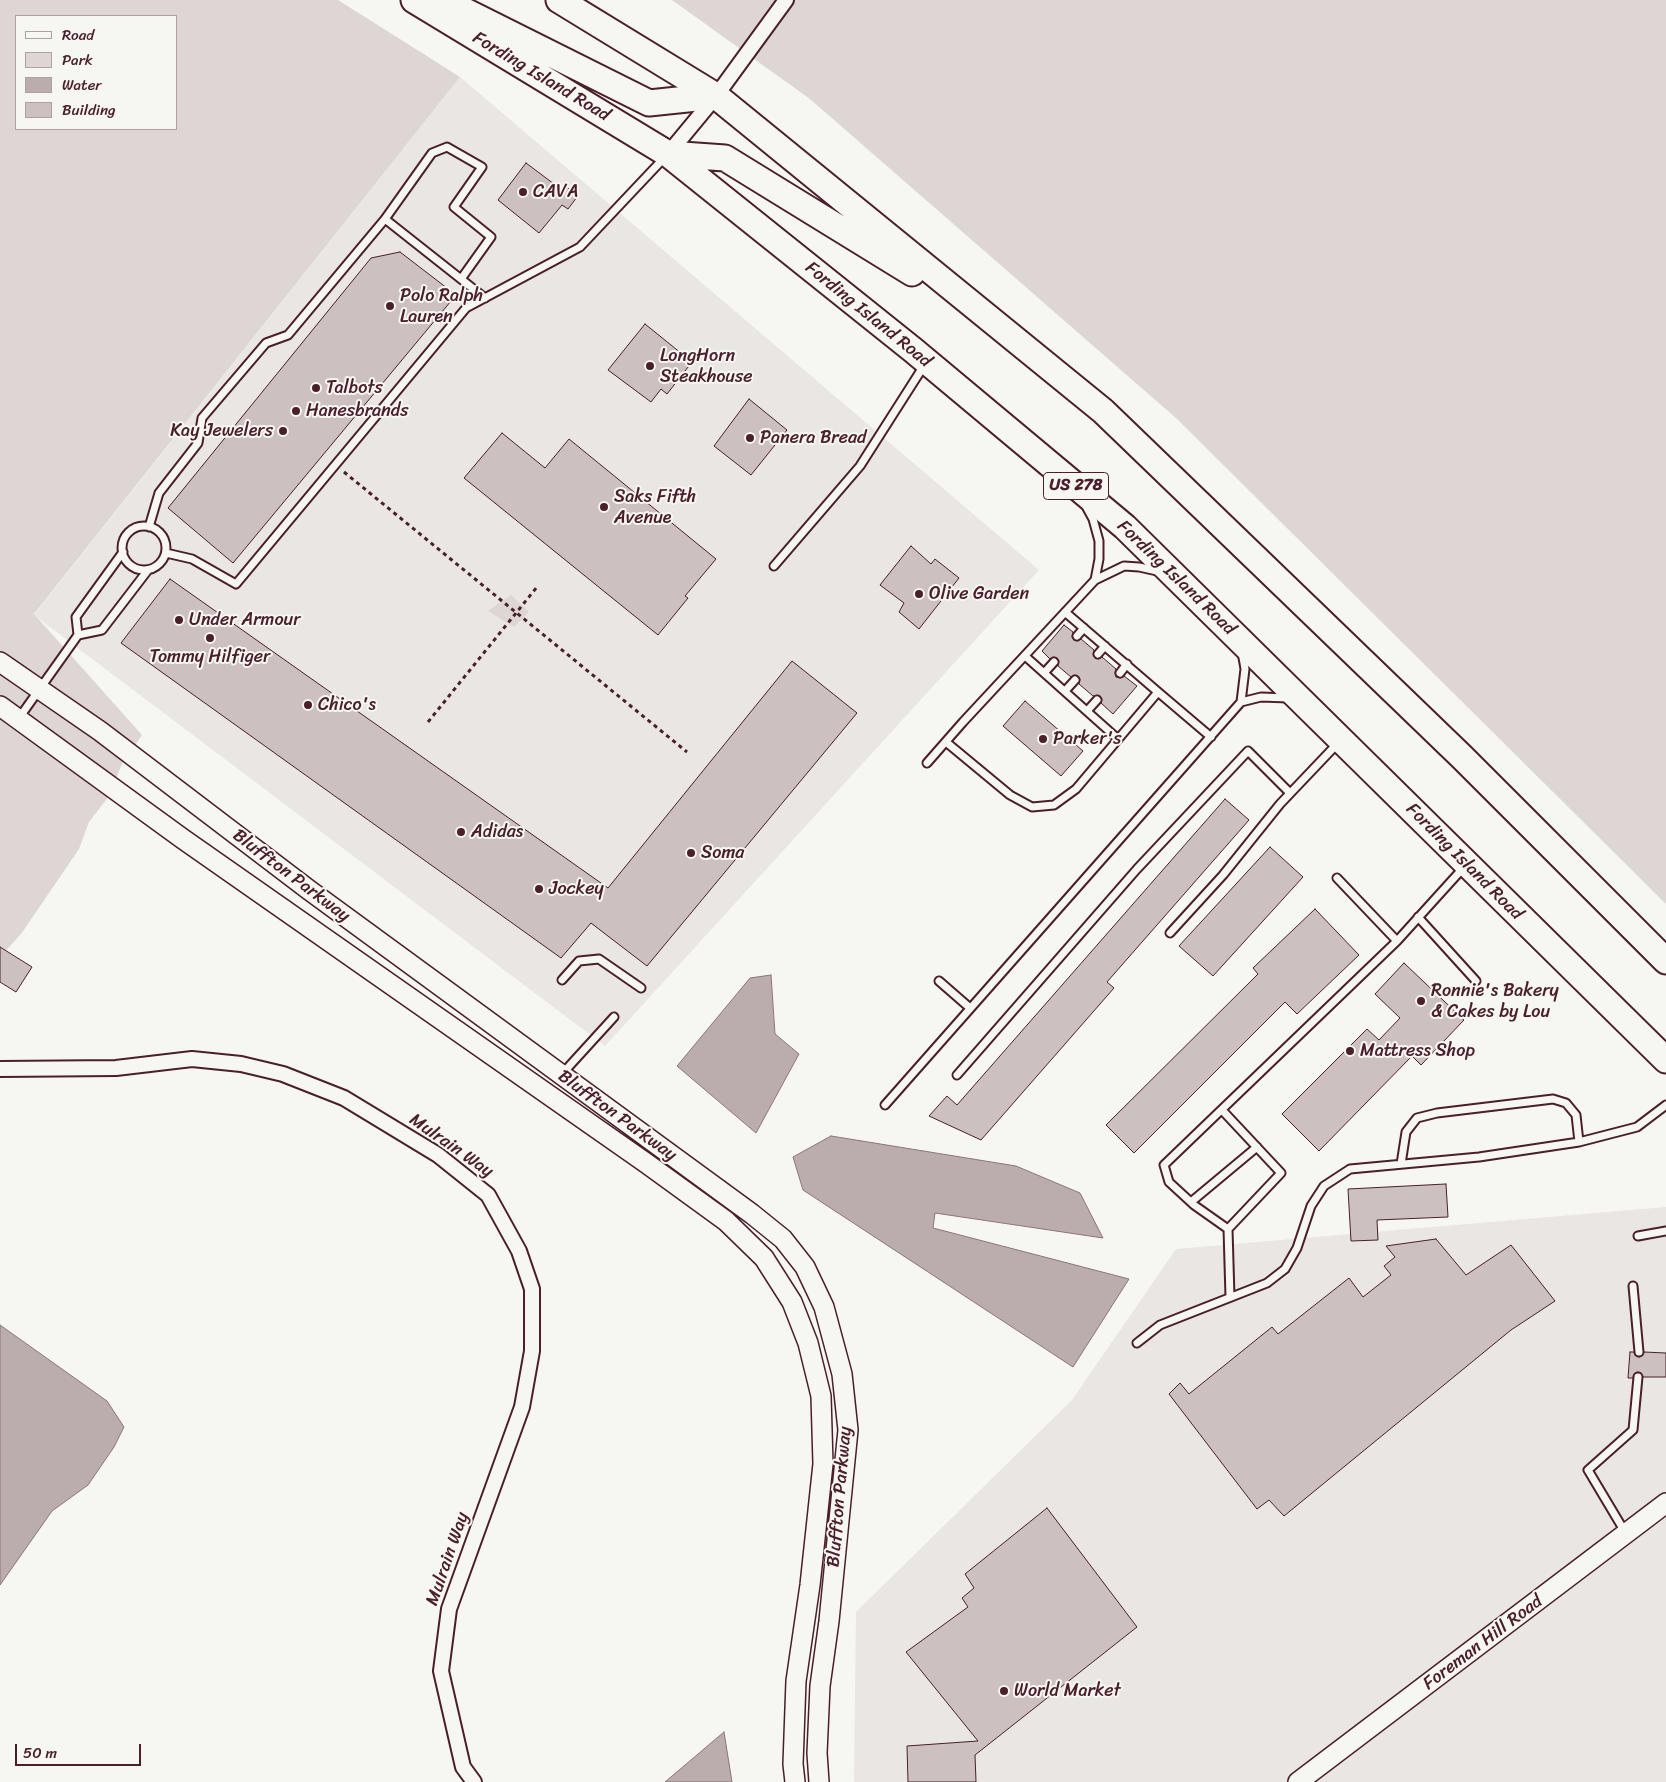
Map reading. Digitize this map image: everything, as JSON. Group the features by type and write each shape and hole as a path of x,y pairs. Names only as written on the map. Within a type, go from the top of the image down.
{"highway":[{"name":"Fording Island Road","path":"414,0 668,154 927,362 1125,527 1666,1060"},
{"path":"444,0 649,103 716,96"},
{"path":"559,0 716,96 1103,411 1462,757 1666,961"},
{"path":"668,154 726,158 995,324"},
{"path":"1639,1034 1666,1054"}],"main road":[{"name":"Bluffton Parkway","path":"0,662 100,731 309,890 752,1214 783,1239 805,1267 824,1307 842,1374 848,1430 831,1602 820,1686 819,1782"},
{"name":"Bluffton Parkway","path":"0,706 183,839 646,1163 726,1221 764,1258 795,1310 808,1343 821,1396 823,1464 810,1585 796,1682 793,1764 795,1782"},
{"name":"Foreman Hill Road","path":"1298,1782 1666,1502"}],"street":[{"path":"668,154 716,96 786,0"},
{"name":"Mulrain Way","path":"0,1070 116,1068 192,1059 241,1064 283,1074 344,1098 438,1155 488,1195 519,1250 532,1289 532,1351 522,1407 448,1609 441,1671 463,1767 474,1782"}],"lane":[{"path":"149,527 159,493 198,443 202,418 266,343 288,335 385,219 432,153 447,146 482,168 454,207 491,237 461,279"},
{"path":"166,553 192,559 236,584 466,308 580,247 668,154"},
{"path":"385,219 485,298"},
{"path":"774,566 860,466 927,362"},
{"path":"1070,481 1093,519 1099,541 1099,559 1095,580"},
{"path":"78,635 102,630 148,570 156,566 166,553 166,544 163,536 157,530 140,526 126,536 123,552 126,560 132,566 140,570 148,570"},
{"path":"18,720 78,635 76,617 123,552"},
{"path":"927,763 1095,580 1124,566 1139,567 1157,571 1186,587"},
{"path":"1065,612 1211,737"},
{"path":"1077,636 1084,628"},
{"path":"885,1105 1241,702 1245,669 1239,640"},
{"path":"1098,654 1105,646"},
{"path":"1025,656 1118,739"},
{"path":"1044,673 1054,662"},
{"path":"1120,673 1127,664"},
{"path":"1065,691 1075,680"},
{"path":"946,742 1010,796 1032,807 1054,805 1076,789 1158,692"},
{"path":"1241,702 1261,697 1300,700"},
{"path":"1087,711 1097,700"},
{"path":"1170,933 1223,874 1290,793 1340,740"},
{"path":"957,1075 1137,869 1248,751 1290,793"},
{"path":"1228,1228 1191,1202 1169,1182 1164,1165 1397,941 1467,864"},
{"path":"1337,878 1397,941"},
{"path":"1418,918 1476,981"},
{"path":"562,980 579,961 599,959 641,988"},
{"path":"939,981 970,1008"},
{"path":"561,1076 614,1017"},
{"path":"1401,1164 1406,1132 1417,1118 1436,1113 1553,1099 1566,1103 1576,1114 1579,1142"},
{"path":"1138,1343 1160,1325 1267,1283 1286,1268 1297,1248 1311,1206 1324,1186 1350,1169 1479,1157 1579,1142 1637,1127 1666,1105"},
{"path":"1222,1110 1281,1172 1228,1228 1230,1298"},
{"path":"1191,1202 1256,1147"},
{"path":"1638,1236 1666,1231"},
{"path":"1633,1286 1639,1352"},
{"path":"1626,1534 1588,1470 1633,1430 1638,1378"}],"path":[{"path":"336,465 687,752"},
{"path":"428,722 537,587"}],"shaded area":[{"path":"460,77 1039,570 605,1046 34,615"},
{"path":"1666,1207 1666,1782 854,1782 856,1612 1072,1400 1176,1249"}],"green space":[{"path":"0,0 338,0 460,77 34,614 142,735 122,764 109,796 89,822 79,849 21,934 0,957"},
{"path":"672,0 1666,0 1666,904 1176,418 810,99"},
{"path":"511,595 529,612 514,627 488,611"}],"water":[{"path":"771,975 775,1034 799,1054 756,1133 677,1066 750,978"},
{"path":"831,1136 1016,1166 1080,1193 1103,1238 935,1213 933,1228 1129,1279 1073,1367 803,1190 793,1157"},
{"path":"0,1325 107,1401 124,1427 114,1447 88,1485 52,1511 0,1585"},
{"path":"724,1732 732,1782 665,1782"}],"building":[{"path":"526,163 562,190 566,186 577,197 568,209 562,205 539,233 498,200"},
{"path":"400,252 456,295 233,563 168,508 371,258"},
{"name":"LongHorn Steakhouse","path":"645,324 692,362 667,394 661,389 651,402 608,370"},
{"name":"Panera Bread","path":"749,399 787,430 751,475 714,446"},
{"path":"502,433 545,468 569,439 716,559 685,596 688,598 658,635 464,478"},
{"name":"Olive Garden","path":"911,546 931,564 935,559 959,578 919,629 899,612 904,603 880,585"},
{"path":"170,579 608,888 792,661 857,713 647,966 591,923 561,958 121,643"},
{"name":"Parker's","path":"1064,625 1073,632 1072,637 1074,640 1078,641 1081,639 1094,650 1093,655 1095,658 1099,659 1102,657 1116,669 1116,677 1124,676 1137,686 1113,714 1101,703 1102,699 1100,696 1093,696 1079,684 1080,679 1078,676 1074,675 1071,677 1058,666 1059,661 1057,658 1053,657 1050,659 1042,651"},
{"name":"Parker's","path":"1025,701 1083,751 1061,776 1003,726"},
{"path":"1225,799 1249,820 1107,982 1114,988 981,1140 929,1116 947,1096 957,1105"},
{"path":"1270,847 1303,877 1213,976 1179,946"},
{"path":"1315,909 1359,955 1297,1014 1285,1002 1134,1153 1106,1125 1258,974 1253,968"},
{"path":"0,947 32,967 16,992 0,982"},
{"path":"1404,963 1464,1020 1421,1065 1412,1056 1319,1151 1282,1114 1367,1029 1379,1040 1400,1018 1375,994"},
{"path":"1446,1184 1448,1217 1377,1220 1378,1240 1351,1241 1348,1189"},
{"path":"1436,1239 1466,1275 1511,1245 1555,1301 1511,1330 1284,1516 1269,1500 1257,1509 1169,1394 1180,1383 1189,1394 1272,1327 1278,1334 1349,1278 1363,1297 1391,1275 1384,1266 1395,1257 1386,1246"},
{"path":"1630,1352 1634,1352 1639,1357 1644,1352 1666,1353 1666,1377 1643,1377 1638,1372 1634,1374 1633,1378 1628,1378"},
{"path":"1047,1508 1137,1627 975,1755 976,1782 908,1782 907,1746 978,1741 906,1652 968,1607 962,1598 974,1588 965,1574"}],"place":[{"name":"CAVA","path":"523,192"},
{"name":"Polo Ralph Lauren","path":"390,306"},
{"name":"LongHorn Steakhouse","path":"650,366"},
{"name":"Talbots","path":"316,388"},
{"name":"Hanesbrands","path":"296,411"},
{"name":"Kay Jewelers","path":"283,431"},
{"name":"Panera Bread","path":"750,438"},
{"name":"Saks Fifth Avenue","path":"604,507"},
{"name":"Olive Garden","path":"919,594"},
{"name":"Under Armour","path":"179,620"},
{"name":"Tommy Hilfiger","path":"210,638"},
{"name":"Chico's","path":"308,705"},
{"name":"Parker's","path":"1043,739"},
{"name":"Adidas","path":"461,832"},
{"name":"Soma","path":"691,853"},
{"name":"Jockey","path":"539,889"},
{"name":"Ronnie's Bakery & Cakes by Lou","path":"1421,1001"},
{"name":"Mattress Shop","path":"1350,1051"},
{"name":"World Market","path":"1004,1691"}]}
